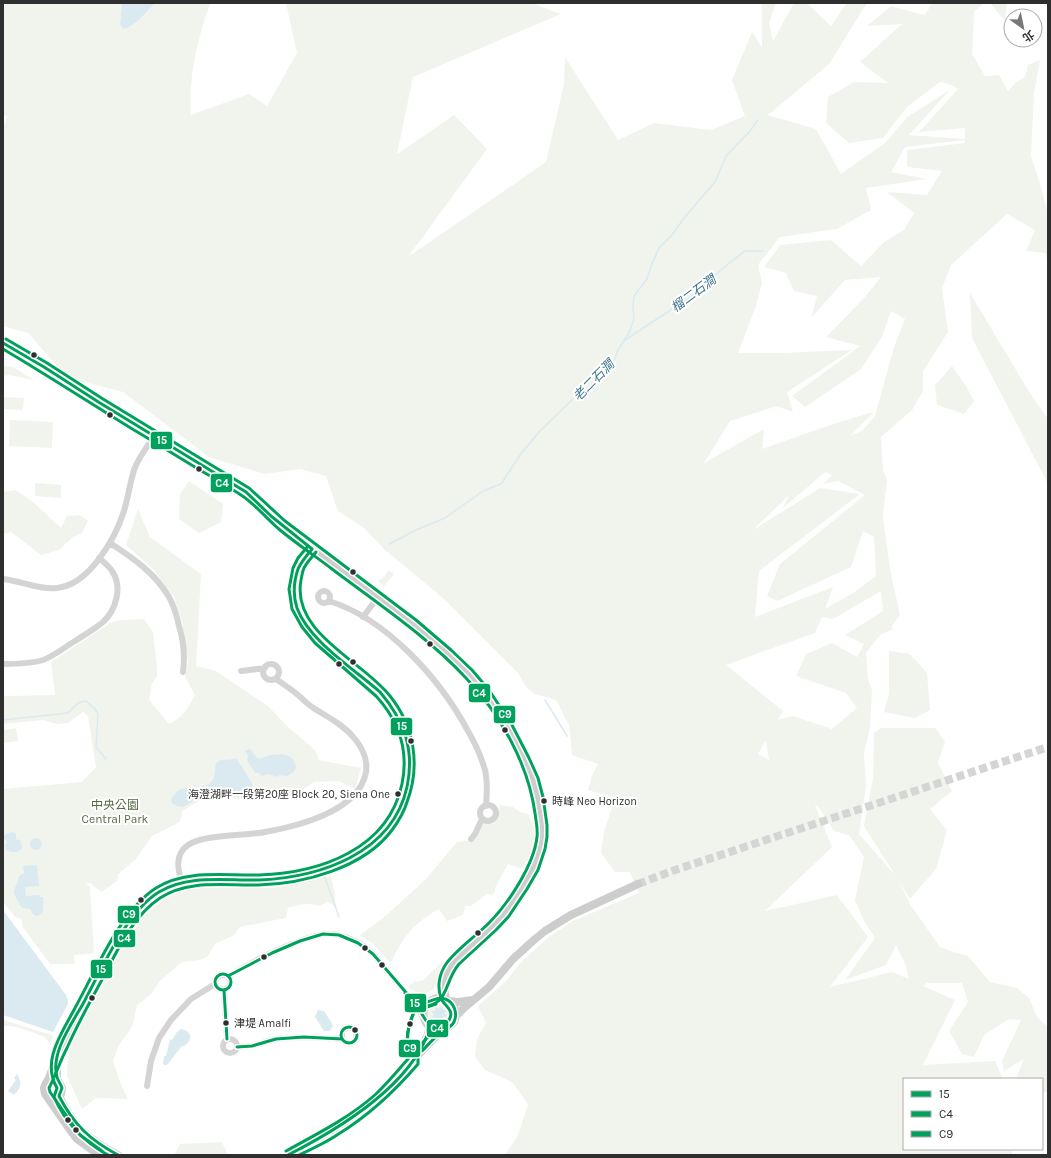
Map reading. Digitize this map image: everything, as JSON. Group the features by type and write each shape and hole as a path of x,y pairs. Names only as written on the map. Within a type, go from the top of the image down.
{"street":[{"path":"3,342 100,404 246,492 271,516 312,549 378,597 446,652 485,693 508,727 521,751 533,780 538,798 542,837 533,868 505,913 455,961 445,976 444,989 448,1000 454,1007 456,1016"},
{"path":"3,579 46,588 62,588 73,584 82,578 110,543 122,516 135,469 154,436"},
{"path":"110,543 137,561 158,582 170,597 183,638 183,672"},
{"path":"99,1155 77,1139 73,1134 46,1096 44,1086 70,1030 105,963 134,915 146,901 157,894 170,887 190,881 208,879 260,880 280,878 328,867 356,854 382,834 399,809 405,792 409,774 408,751 402,726 393,708 379,691 310,630 302,620 296,605 294,585 298,568 312,549"},
{"path":"3,664 31,663 45,659 96,627 106,618 112,611 117,586 112,570 99,558"},
{"path":"363,617 378,597"},
{"path":"329,601 343,606 363,617 392,638 418,661 453,705 482,759 487,782 486,806 481,811 480,814 482,819 476,834 471,839"},
{"path":"241,671 265,668 271,664 276,666 280,673 276,679 271,681 264,675 265,668"},
{"path":"182,884 178,869 178,860 182,852 192,843 209,838 264,832 316,819 349,800 362,786 366,774 365,754 355,740 337,722 311,706 276,679"},
{"path":"482,819 490,821 496,816 496,811 493,807 486,806"},
{"path":"397,1079 431,1041 452,1025 456,1016 464,1008 490,987 513,959 545,932 571,915 638,884"},
{"path":"147,1086 151,1061 159,1038 171,1020 191,999 215,984 216,979 219,976 228,976 285,946 313,936 326,934 337,935 367,948 374,954 414,1002 426,1023 434,1030 444,1030"},
{"path":"215,984 219,990 224,990 229,987 230,980 228,976"},
{"path":"424,1018 423,1013 425,1008 444,984"},
{"path":"224,990 227,1039 223,1044 225,1051 229,1053 233,1052 237,1047 252,1046 276,1039 304,1037 342,1039"},
{"path":"414,1002 439,998 448,1000 474,1000"},
{"path":"414,1060 425,1041 430,1027"},
{"path":"227,1039 234,1040 237,1047"},
{"path":"57,1058 56,1072 58,1081"},
{"path":"46,1096 54,1098 59,1096 62,1091 62,1085 58,1081 53,1079 47,1081"},
{"path":"59,1096 67,1111 89,1141 88,1147"},
{"path":"82,1132 117,1155"}],"green space":[{"path":"3,3 122,3 120,24 145,12 155,3 210,3 195,58 190,100 191,115 249,94 267,106 297,53 286,3 531,3 561,14 413,77 397,154 454,115 487,149 408,257 546,162 564,84 565,57 618,140 654,123 711,130 745,116 732,80 752,32 762,48 762,3 776,3 769,23 773,41 794,3 807,3 831,26 847,3 867,3 829,64 768,115 816,129 841,174 886,142 907,117 950,90 909,135 965,139 965,128 919,132 958,89 949,84 940,82 907,107 883,138 849,143 826,123 828,97 854,82 888,83 860,62 902,24 867,26 891,6 925,15 932,3 984,3 974,12 972,54 985,76 999,75 1008,91 1016,82 1025,77 1028,65 1040,60 1034,93 1031,156 1048,214 1048,262 1045,253 1026,251 1035,230 1007,214 951,265 942,288 948,332 923,371 923,391 912,410 881,437 883,470 887,479 883,516 890,569 900,615 891,627 893,629 880,635 866,653 868,680 872,689 870,728 864,753 866,786 859,834 895,875 864,826 873,778 874,733 881,728 935,728 945,741 938,763 952,791 930,809 947,830 936,869 910,899 898,880 909,903 940,947 956,953 967,955 990,982 1017,988 1029,998 1037,1017 1048,1027 1048,1091 1043,1093 1043,1078 1016,1078 1024,1059 1004,1071 1002,1061 1021,1020 1009,1019 984,1035 974,1057 962,1054 949,1031 968,1002 962,983 927,983 923,986 955,1000 923,1065 995,1061 1003,1078 903,1078 903,1150 1011,1150 1013,1155 505,1155 518,1135 528,1104 512,1082 485,1070 475,1056 477,1039 486,1023 478,1006 507,980 521,962 550,936 573,921 639,893 630,872 615,872 601,853 604,832 615,798 588,790 592,776 598,764 572,755 569,725 556,700 534,694 526,687 518,673 444,599 384,549 365,529 338,511 326,476 300,469 264,474 209,457 123,392 68,378 28,333 3,326 3,129 7,116 3,115","holes":["965,140 965,143 907,150 907,167 942,171 927,195 887,192 914,213 904,230 884,242 861,266 831,240 780,245 764,267 786,273 794,291 817,296 811,318 845,280 881,277 864,298 826,337 860,346 792,396 805,407 861,369 882,337 891,311 905,319 894,347 875,416 862,431 851,435 874,412 836,423 762,449 764,429 704,463 730,421 777,406 793,412 787,392 852,350 738,353 756,306 762,283 758,265 780,237 837,229 871,210 866,188 927,179 891,172 905,147","825,472 832,475 823,484 838,481 865,495 780,564 767,596 777,601 851,567 863,531 874,537 876,576 853,593 825,609 833,587 755,617 759,571 860,494 820,488 753,530 790,494 782,509","881,591 883,611 845,635 864,644 857,657 832,643 806,654 796,676 846,693 857,708 832,729 793,716 778,720 783,711 726,665 815,633 822,617 833,619","766,740 769,760 758,754","815,805 818,806 834,831 849,835 864,857 855,900 863,919 875,938 845,980 886,965 896,945 905,963 909,979 892,972 830,987 868,937 837,895 765,911 832,847"]},
{"path":"990,3 1007,3 1006,8 1003,8 1003,19"},
{"path":"970,293 1028,390 1048,419 1048,484 972,338"},
{"path":"3,366 13,367 34,380 9,375 3,376"},
{"path":"952,366 966,386 974,401 964,414 937,405 935,385"},
{"path":"3,397 24,398 23,410 3,409"},
{"path":"10,420 53,422 52,448 9,446"},
{"path":"189,481 223,504 221,522 199,533 179,519 180,494"},
{"path":"35,483 61,485 61,498 35,496"},
{"path":"15,490 32,501 61,528 67,516 80,515 88,521 82,533 73,537 59,550 41,555 11,532 3,534 3,492"},
{"name":"中央公園 Central Park","path":"138,509 150,537 201,574 196,666 216,671 268,706 287,726 315,750 319,760 361,768 355,789 339,781 314,782 295,795 260,790 251,798 236,799 221,794 202,799 182,811 180,822 152,836 135,860 118,874 117,881 101,892 90,883 86,884 90,886 94,953 74,955 75,964 50,964 22,926 22,921 20,918 15,917 3,902 3,789 82,782 96,767 88,716 83,712 68,723 57,724 43,720 3,724 3,696 55,695 51,662 110,623 121,620 144,619 153,632 157,666 157,677 152,683 149,700 169,724 182,715 195,695 185,677 188,663 182,621 174,597 153,569 126,545"},
{"path":"388,570 394,574 384,586 378,581 384,577"},
{"path":"889,651 910,654 927,673 930,710 915,718 884,712 889,693"},
{"path":"16,728 18,741 3,743 3,730"},
{"path":"499,805 513,807 520,812 528,814 532,822 536,836 532,843 530,855 522,869 508,864 495,888 495,892 492,895 487,894 471,906 465,906 463,915 447,921 439,909 423,919 405,938 391,963 372,943 360,935 382,919 426,879 457,842 474,840 484,823 494,824 499,814"},
{"path":"331,876 336,907 328,902 319,906 311,904 300,905 288,908 286,918 240,927 234,935 215,944 207,957 200,960 182,962 160,981 152,993 137,1006 132,1027 119,1045 113,1061 121,1085 128,1099 96,1098 82,1109 67,1076 69,1042 123,945 146,914 171,894 201,884 273,888"},
{"path":"442,962 443,963 437,982 431,991 421,993 408,987 415,981 417,982 423,980"},
{"path":"439,1002 444,1003 450,1009 450,1019 444,1025 439,1026 434,1025 428,1019 427,1014 428,1009 434,1003"},
{"path":"3,1020 52,1035 53,1037 49,1044 46,1038 42,1036 17,1027 3,1027"},
{"path":"222,1142 228,1155 174,1155 180,1144"}],"shaded area":[{"path":"122,3 155,3 136,22 123,29 120,24"},
{"path":"250,749 257,758 278,754 289,756 294,761 296,767 293,773 287,776 279,775 278,777 268,774 262,776 259,773 255,773 247,760 248,755 245,751"},
{"path":"237,759 252,783 252,791 239,795 228,792 211,792 184,807 177,806 172,803 171,799 179,790 204,786 212,781 216,763 221,760"},
{"path":"12,832 16,833 16,839 21,841 22,848 18,852 6,850 5,845 7,842 4,835"},
{"path":"34,838 38,838 42,844 38,850 34,850 30,846 30,842"},
{"path":"37,865 39,886 25,887 26,896 39,895 40,897 43,897 43,911 37,916 33,914 30,909 24,908 20,905 14,892 19,876 24,873 23,866"},
{"path":"3,910 68,999 68,1004 53,1032 3,1015"},
{"path":"435,1006 439,1009 442,1006 443,1010 447,1010 444,1014 447,1016 443,1017 443,1022 440,1019 437,1022 436,1018 432,1018 434,1014 431,1011 435,1011"},
{"path":"318,1010 324,1011 333,1025 330,1031 324,1031 315,1017"},
{"path":"181,1029 190,1034 190,1039 188,1043 182,1046 167,1065 164,1065 164,1056 166,1056 170,1040 173,1039 176,1033"},
{"path":"17,1074 20,1080 20,1085 14,1095 8,1091 16,1080 14,1078"}],"waterway":[{"name":"老二石澗","path":"389,544 416,530 445,518 483,491 501,484 520,455 539,432 574,398 595,382 614,361 618,350 630,331 634,319 634,296 647,279 659,248 672,235 684,218 715,182 726,156 750,131 758,120"},
{"name":"榴二石澗","path":"625,340 692,296 745,251 763,251"},
{"path":"545,700 567,736"},
{"path":"3,720 68,713 78,703 86,701 98,714 96,747 106,759"},
{"path":"324,875 339,917"}],"tunnel":[{"path":"638,884 672,871 1048,747"},
{"path":"288,1155 312,1143 352,1119 397,1079"}],"transit line":[{"name":"C9","path":"6,339 249,488 285,521 416,620 472,670 489,690 512,725 538,778 543,797 547,825 545,849 538,870 509,916 459,964 441,999 428,1006 416,1008 408,1032 408,1042 411,1051 418,1059 418,1064 400,1084 360,1120 328,1141 299,1155"},
{"name":"15","path":"3,343 246,492 271,516 312,549"},
{"name":"C4","path":"3,349 241,495 286,535 419,634 466,678 490,707 511,740 526,776 537,825 535,848 526,872 512,895 489,923 446,964 440,976 439,989 442,1000 451,1012 449,1020 429,1036 383,1087 366,1103 332,1125 286,1151"},
{"name":"C9","path":"108,1155 83,1138 58,1106 54,1097 57,1088 51,1068 52,1057 59,1037 100,960 131,911 143,898 156,888 180,878 206,875 259,875 282,873 327,863 348,854 366,841 382,826 394,807 402,784 404,771 403,748 391,716 376,696 315,643 302,627 292,609 289,589 293,568 298,558 308,546"},
{"name":"15","path":"118,1155 99,1144 84,1131 71,1115 59,1096 62,1088 57,1077 56,1068 60,1048 69,1028 116,942 136,913 147,901 159,892 171,886 208,880 260,880 283,878 306,874 329,867 350,858 370,845 386,829 399,810 407,787 410,760 406,736 395,713 380,692 333,654 311,632 297,608 295,583 298,569 312,549"},
{"name":"C4","path":"102,1151 80,1135 50,1092 49,1088 76,1030 115,955 134,923 150,905 171,892 183,888 208,885 276,884 313,877 349,864 366,854 380,843 392,830 401,817 406,806 414,774 414,760 413,746 405,720 390,696 378,683 332,645 318,631 307,616 301,599 301,580 304,568 316,552"},
{"name":"15","path":"228,976 272,953 300,941 323,934 339,935 358,943 373,954 415,1003 430,1027 421,1048 408,1068 391,1086 372,1103 351,1118 288,1155"},
{"name":"15","path":"223,974 230,979 231,982 226,989 223,990 216,985 215,982 220,975 223,974"},
{"name":"15","path":"224,990 227,1039"},
{"name":"15","path":"405,993 414,1002 425,1002 443,998 448,1000 454,1008 456,1015 453,1024 436,1037 422,1051"},
{"name":"C4","path":"418,1057 409,1048 407,1038 411,1021 417,1007 427,1007 436,1004"},
{"name":"15","path":"349,1027 356,1032 357,1035 352,1042 349,1043 342,1038 341,1035 346,1028 349,1027"},
{"name":"15","path":"237,1047 252,1046 276,1039 304,1037 342,1039"}],"place":[{"name":"海澄湖畔一段第20座 Block 20, Siena One","path":"398,794"},
{"name":"時峰 Neo Horizon","path":"544,801"},
{"name":"津堤 Amalfi","path":"226,1023"}]}
